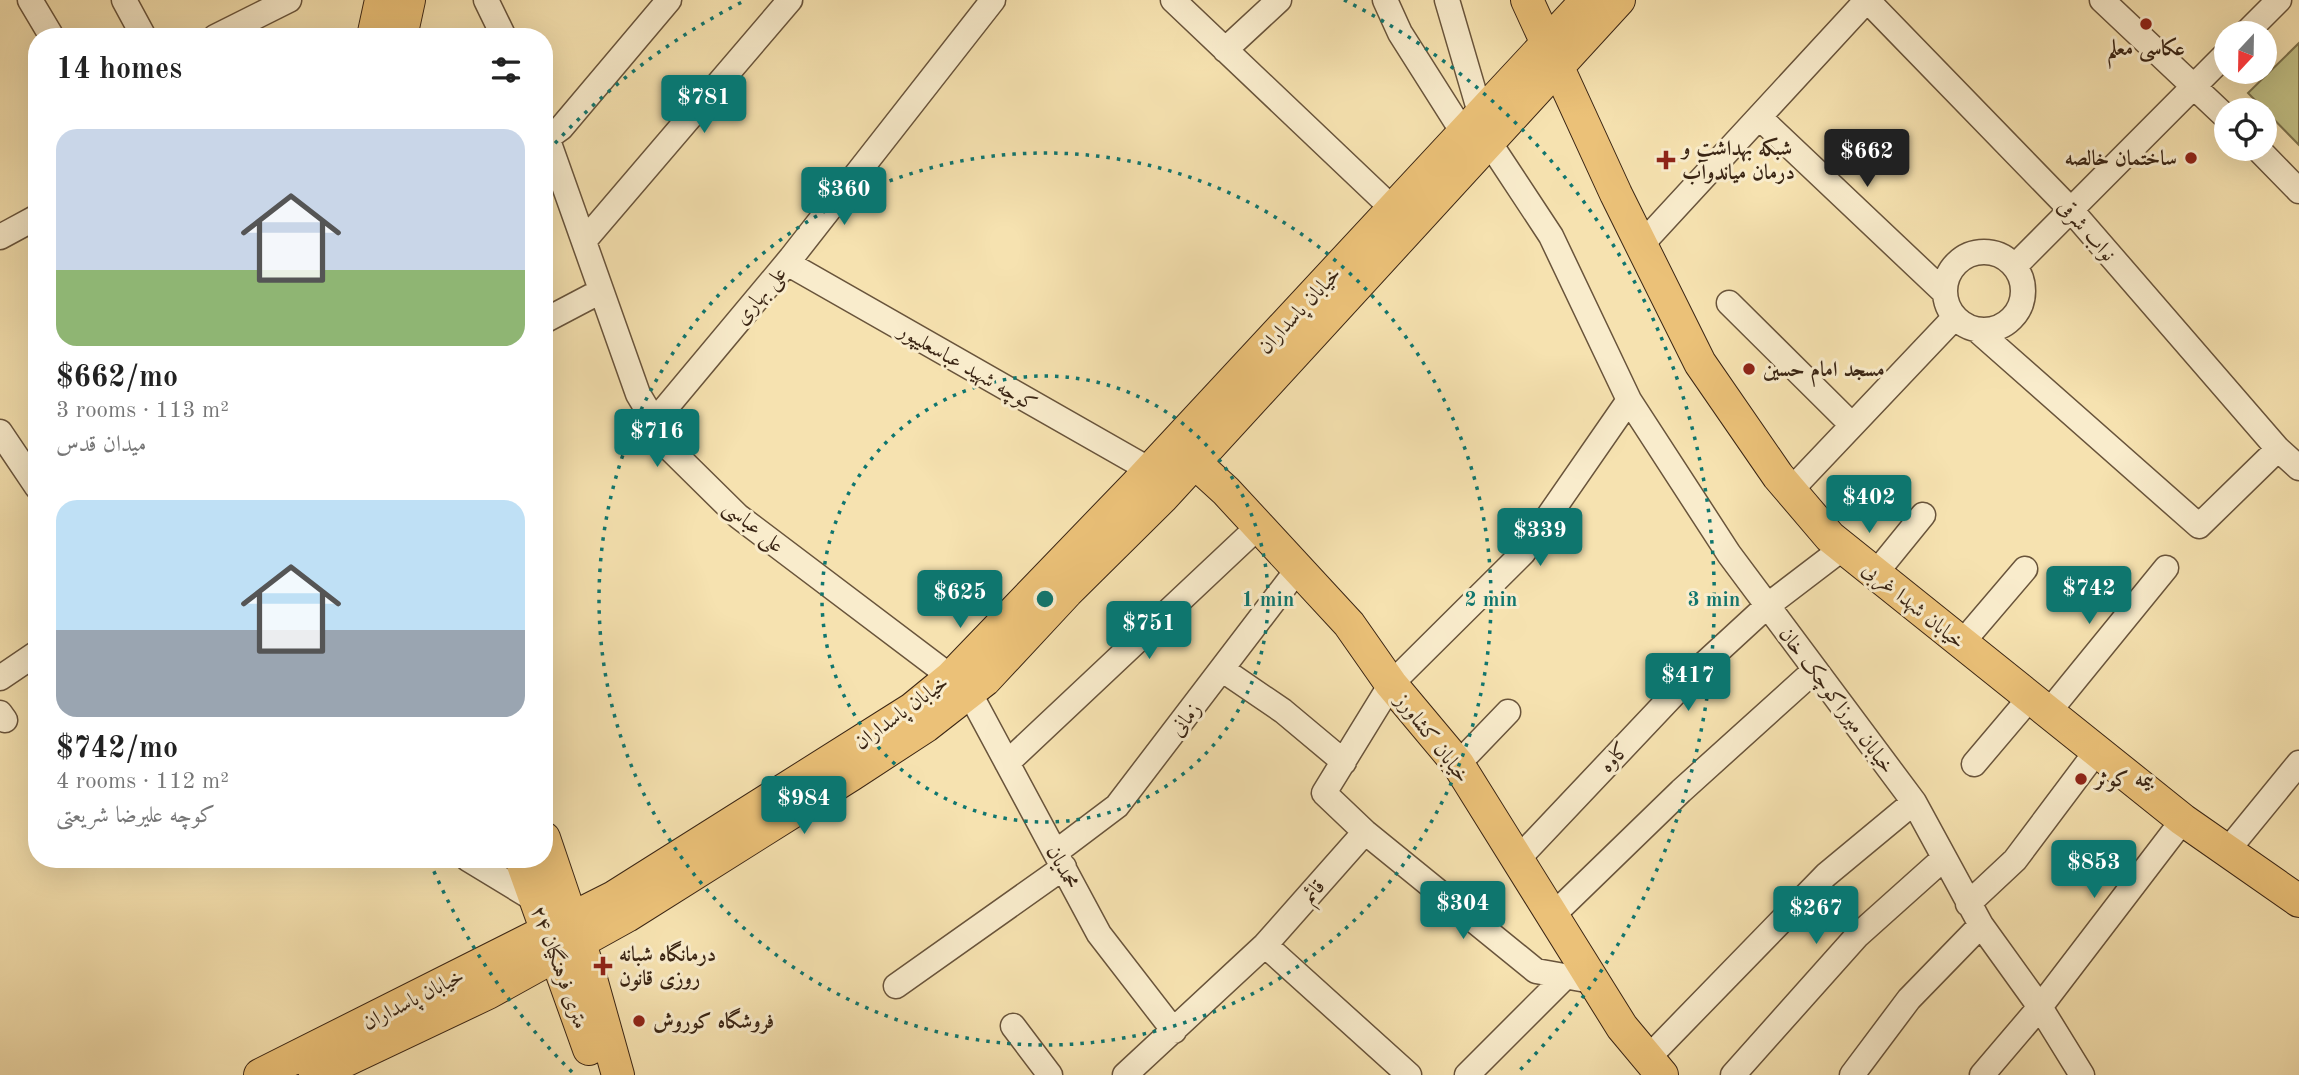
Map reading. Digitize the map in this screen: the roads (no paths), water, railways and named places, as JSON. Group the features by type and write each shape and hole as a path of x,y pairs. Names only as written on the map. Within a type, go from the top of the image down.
{"main road":[{"path":"375,28 381,0"},
{"path":"403,28 409,0"},
{"name":"خیابان شهدا غربی","path":"1527,0 1641,245 1700,363 1790,491 1843,548 1961,644 2183,820 2299,901"},
{"path":"1553,55 1587,0"},
{"path":"1184,453 1478,130 1553,55 1619,0"},
{"name":"خیابان پاسداران","path":"960,685 985,680 1393,209 1478,130"},
{"name":"خیابان پاسداران","path":"260,1075 684,881 926,726 1150,471 1184,453"},
{"name":"خیابان کشاورز","path":"1184,453 1259,526 1349,624 1391,684 1458,764 1517,860 1556,913 1579,978 1655,1067"},
{"name":"۲۴ متری فرهنگیان","path":"524,868 537,901 564,936 618,1075"},
{"name":"۲۴ متری فرهنگیان","path":"550,868 581,1021 596,1075"},
{"name":"خیابان پاسداران","path":"315,1075 488,993 564,936"}],"street":[{"path":"30,0 47,28"},
{"path":"124,0 139,28"},
{"path":"233,28 289,0"},
{"path":"486,0 500,28"},
{"path":"553,131 561,128 669,0"},
{"path":"584,241 790,0"},
{"name":"علی بهاری","path":"654,422 787,262 992,0"},
{"path":"1173,0 1393,209"},
{"path":"1225,50 1279,0"},
{"name":"خیابان میرزاکوچک خان","path":"1385,0 1401,33 1478,130 1551,236 1629,400 1729,554 1914,802 1980,925 2040,1007 2082,1075"},
{"path":"1447,0 1478,130"},
{"path":"1641,245 1867,0"},
{"name":"نواب شرقی","path":"1867,0 2071,210 2278,449 2299,468"},
{"path":"2102,0 2214,105"},
{"path":"2258,21 2279,0"},
{"path":"2015,266 2214,66"},
{"path":"1759,117 1945,293 1955,317 1977,330 2199,526 2278,449"},
{"name":"علی عباسی","path":"553,153 638,394 672,452 738,516 960,685"},
{"path":"2270,161 2299,191"},
{"path":"0,237 28,221"},
{"path":"1945,293 1951,268 1972,253 1998,253 2015,266 2023,282 2020,308 2003,326 1977,330"},
{"name":"کوچه شهید عباسعلیپور","path":"787,262 1150,471"},
{"path":"553,316 601,291"},
{"path":"1729,303 1852,425"},
{"path":"1790,491 1955,317"},
{"path":"1579,978 1536,971 1365,832 1324,793 1391,684 1523,553 1629,400"},
{"path":"0,432 28,474"},
{"path":"1875,574 1923,515"},
{"path":"1007,763 1259,526"},
{"name":"کاوه","path":"1517,860 1692,676 1767,606 1843,548"},
{"path":"1975,764 2038,706 2166,568"},
{"name":"زمانی","path":"896,986 1060,860 1117,806 1298,569"},
{"path":"1961,644 2025,569"},
{"path":"0,678 28,659"},
{"path":"1223,670 1283,711 1344,762"},
{"path":"1556,913 1681,791 1815,670"},
{"name":"محمدیان","path":"960,685 1007,763 1099,933 1174,1031"},
{"path":"1458,764 1508,712"},
{"path":"1968,904 2015,860 2096,752"},
{"path":"2228,851 2299,763"},
{"path":"1655,1067 1826,874 1914,802"},
{"path":"1982,1075 2040,1007 2183,820"},
{"name":"قائم","path":"1127,1075 1265,945 1365,832"},
{"path":"1733,1075 1857,936 1943,859"},
{"path":"483,868 537,901"},
{"path":"1852,1075 1909,999 1980,925"},
{"path":"1265,945 1409,1075"},
{"path":"1467,1075 1579,978"},
{"path":"1013,1026 1050,1075"}],"place":[{"name":"عکاسی معلم","path":"2146,24"},
{"name":"ساختمان خالصه","path":"2191,158"},
{"name":"شبکه بهداشت و درمان میاندوآب","path":"1666,160"},
{"name":"مسجد امام حسین","path":"1749,369"},
{"name":"بیمه کوثر","path":"2081,779"},
{"name":"درمانگاه شبانه روزی قانون","path":"603,966"},
{"name":"فروشگاه کوروش","path":"639,1021"}]}
